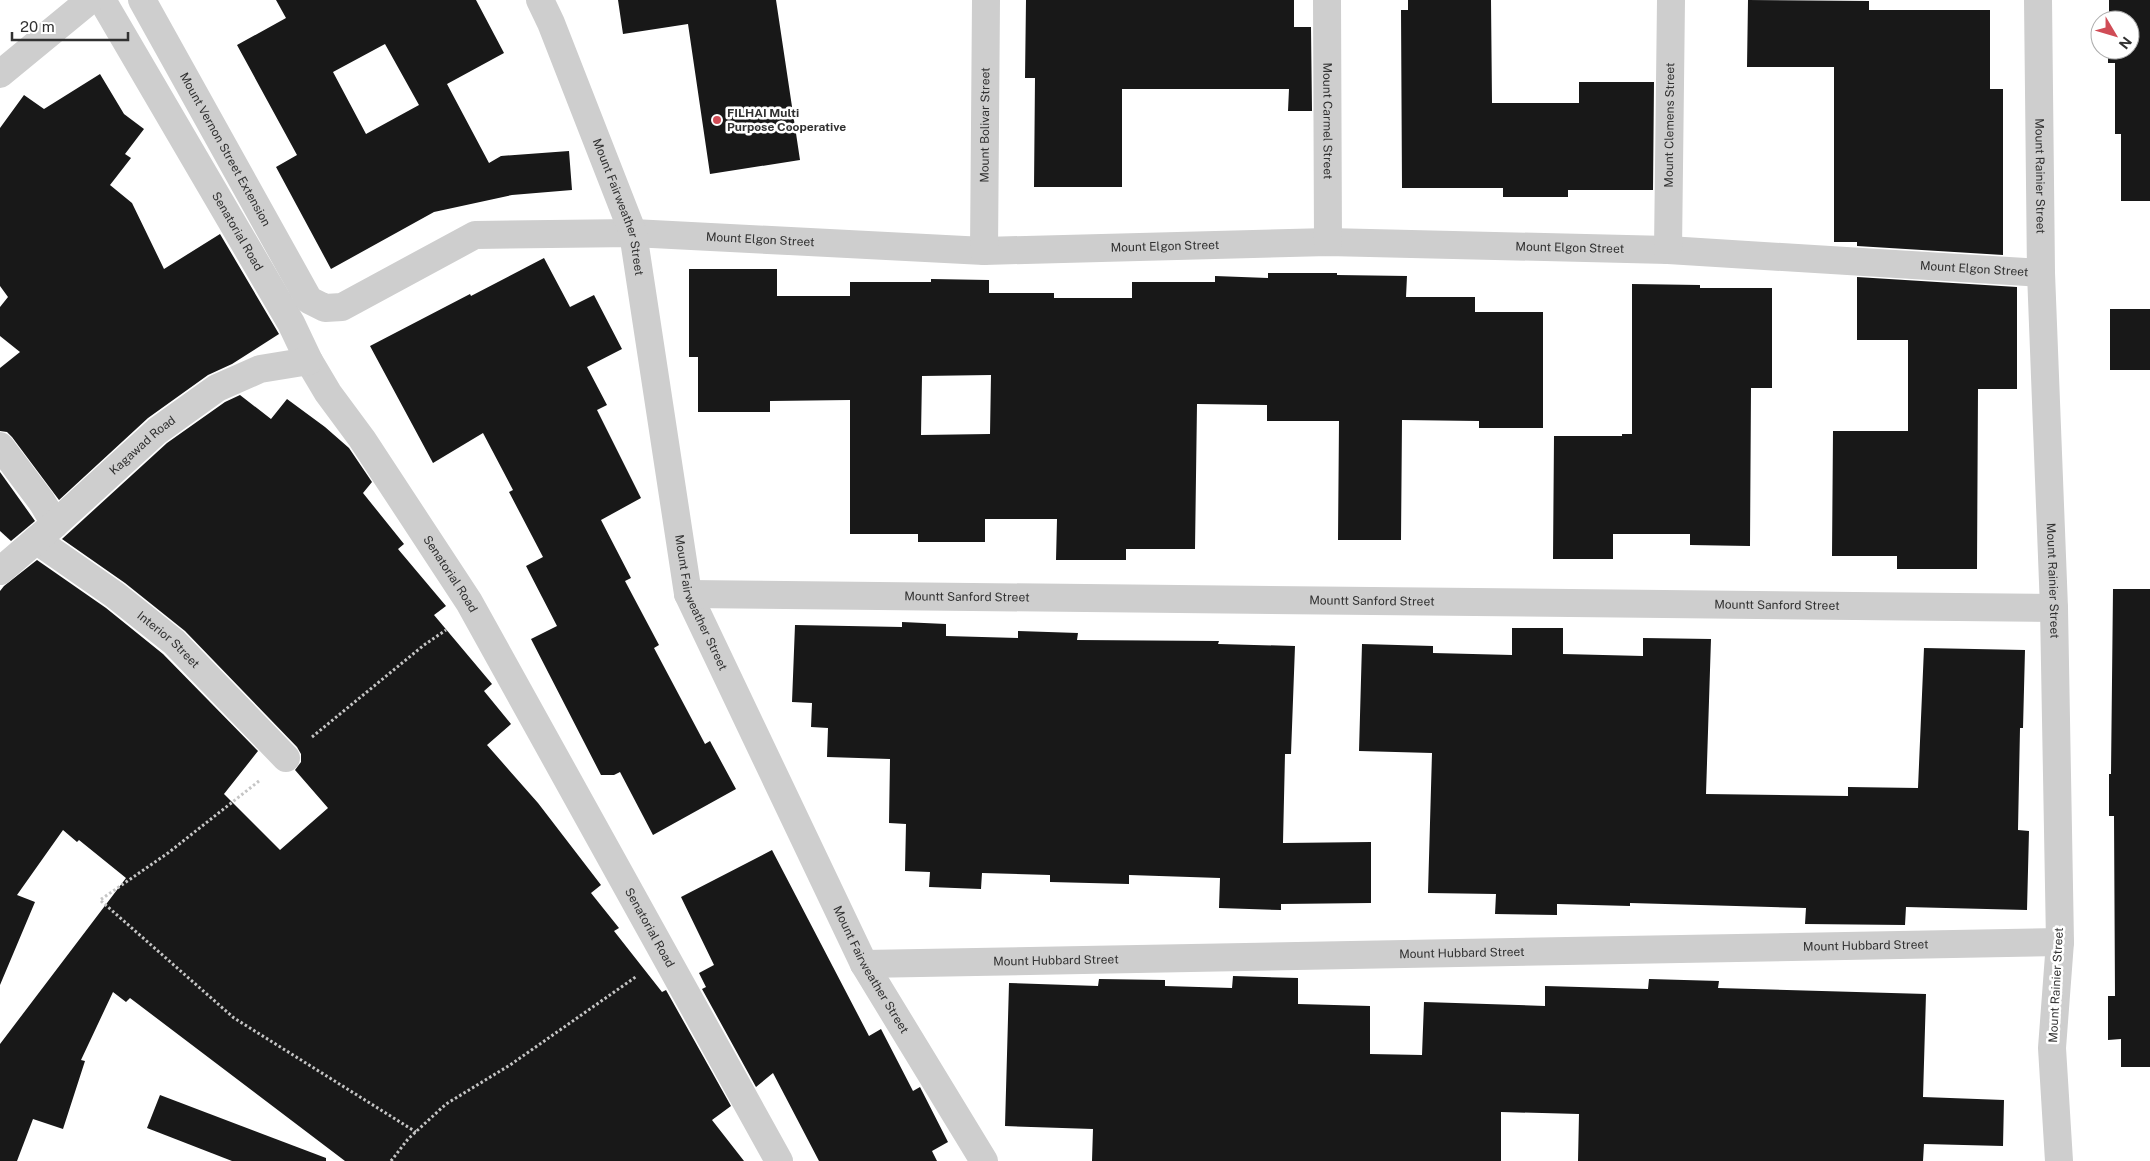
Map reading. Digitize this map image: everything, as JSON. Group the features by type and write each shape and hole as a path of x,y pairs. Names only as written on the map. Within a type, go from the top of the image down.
{"street":[{"path":"0,74 90,0"},
{"name":"Senatorial Road","path":"102,0 291,323 309,361 328,393 362,439 474,612 779,1161"},
{"name":"Mount Vernon Street Extension","path":"142,0 309,300"},
{"name":"Mount Fairweather Street","path":"540,0 551,23 633,233 688,594 864,964 984,1161"},
{"name":"Mount Bolivar Street","path":"984,251 986,0"},
{"name":"Mount Carmel Street","path":"1327,0 1328,242"},
{"name":"Mount Clemens Street","path":"1668,250 1671,0"},
{"name":"Mount Rainier Street","path":"2038,0 2041,272 2054,608 2060,942 2052,1048 2059,1161"},
{"name":"Mount Elgon Street","path":"309,300 325,308 342,307 475,235 633,233 984,251 1328,242 1668,250 2041,272"},
{"name":"Kagawad Road","path":"0,571 46,532 156,431 217,388 260,369 309,361"},
{"path":"0,446 42,502 46,532"},
{"name":"Interior Street","path":"46,532 115,595 174,642 286,758"},
{"name":"Mountt Sanford Street","path":"688,594 2054,608"},
{"name":"Mount Hubbard Street","path":"864,964 2060,942"}],"path":[{"path":"416,1132 234,1018 100,900 168,853 219,814 424,645 474,612"},
{"path":"391,1161 416,1132 446,1104 510,1065 665,956"}],"building":[{"path":"276,0 476,0 504,53 447,84 489,163 501,156 569,151 572,190 512,195 434,212 331,269 276,167 297,155 237,45 286,18","holes":["385,44 419,105 366,134 333,72"]},
{"path":"618,0 776,0 800,160 710,174 688,24 623,34"},
{"path":"1026,0 1294,0 1294,27 1311,27 1312,111 1288,111 1289,89 1122,89 1122,187 1034,187 1035,78 1025,78"},
{"path":"1408,0 1491,0 1492,103 1579,103 1579,82 1654,82 1653,190 1568,190 1568,197 1503,197 1503,188 1402,188 1401,10 1408,10"},
{"path":"1748,0 1869,1 1869,10 1990,10 1990,89 2003,89 2003,255 1857,246 1857,242 1834,242 1834,67 1747,67"},
{"path":"2109,0 2150,0 2150,201 2121,201 2121,134 2115,134 2115,63 2108,63 2108,60 2140,60 2140,10 2109,10"},
{"path":"100,74 124,114 144,129 125,154 131,158 110,185 132,203 164,269 220,234 279,334 232,364 208,375 148,418 59,500 12,437 7,432 0,431 0,368 20,352 0,336 0,307 8,297 0,286 0,128 24,95 44,109"},
{"path":"544,258 570,307 594,295 622,349 587,367 607,405 597,410 641,498 601,520 631,578 625,581 659,645 654,648 705,744 710,741 736,789 653,835 620,772 614,775 601,775 531,639 557,626 526,566 543,557 509,492 513,490 483,433 433,463 370,346"},
{"path":"689,269 777,269 777,296 850,296 850,282 931,282 931,279 989,280 989,293 1054,293 1054,298 1132,298 1132,282 1215,282 1215,276 1268,278 1268,273 1407,276 1406,297 1475,297 1475,312 1543,312 1543,428 1479,428 1479,421 1402,420 1401,540 1338,540 1339,421 1267,421 1267,405 1197,404 1195,549 1126,549 1126,560 1056,560 1057,519 985,519 985,542 918,542 918,534 850,534 850,400 770,401 770,412 698,412 698,357 689,357","holes":["991,375 990,434 921,435 922,376"]},
{"path":"1857,277 2017,287 2017,389 1978,389 1977,569 1897,569 1897,556 1832,556 1833,431 1908,431 1908,340 1857,340"},
{"path":"1632,284 1700,285 1700,288 1772,288 1772,388 1751,388 1750,546 1690,545 1690,534 1613,534 1613,559 1553,559 1554,436 1622,436 1622,434 1632,434"},
{"path":"2110,309 2150,309 2150,370 2110,370"},
{"path":"240,395 271,419 287,399 325,427 349,448 372,482 363,493 404,544 398,549 446,606 434,615 492,684 484,691 511,724 487,745 538,803 601,885 591,893 619,928 614,931 662,992 666,990 731,1106 712,1120 744,1161 345,1161 130,998 126,1002 113,992 81,1060 85,1061 63,1129 33,1119 17,1161 0,1161 0,1044 126,878 79,840 77,842 63,830 17,895 35,902 0,985 0,591 4,586 37,560 106,608 163,654 258,751 224,794 280,850 328,808 295,770 301,762 301,754 297,747 185,631 125,583 62,539 167,443 225,402"},
{"path":"0,472 35,521 11,541 0,531"},
{"path":"2113,589 2150,589 2150,1067 2121,1067 2121,1039 2108,1040 2108,996 2115,996 2114,816 2109,816"},
{"path":"902,622 946,624 946,636 1018,638 1018,631 1078,633 1077,640 1219,641 1218,644 1295,646 1291,754 1285,754 1283,843 1371,842 1371,903 1281,904 1281,910 1219,908 1220,878 1129,875 1129,884 1050,882 1050,875 982,873 981,889 929,887 930,872 905,871 906,824 889,823 890,759 827,757 828,728 811,727 812,703 792,702 795,625 902,627"},
{"path":"1512,628 1563,628 1563,654 1643,656 1643,638 1711,639 1706,794 1848,796 1848,787 1918,788 1924,648 2025,650 2023,728 2020,728 2018,830 2029,831 2027,910 1906,907 1905,925 1805,924 1806,908 1630,903 1630,906 1557,904 1557,915 1495,914 1496,894 1428,893 1432,753 1359,751 1362,644 1433,646 1433,653 1512,655"},
{"path":"772,850 869,1036 881,1029 913,1091 920,1087 948,1142 932,1151 937,1161 819,1161 773,1073 756,1087 702,989 706,987 699,973 714,965 681,897"},
{"path":"1233,976 1298,978 1298,1004 1370,1006 1370,1054 1422,1055 1424,1002 1545,1006 1545,986 1648,989 1649,979 1719,981 1718,988 1926,994 1923,1097 2004,1100 2003,1146 1924,1144 1923,1161 1578,1161 1579,1114 1501,1112 1501,1161 1092,1161 1093,1129 1005,1126 1009,983 1098,986 1099,979 1165,980 1165,986 1232,988"},
{"path":"160,1095 326,1158 326,1161 232,1161 147,1128"}],"place":[{"name":"FILHAI Multi Purpose Cooperative","path":"717,120"}]}
